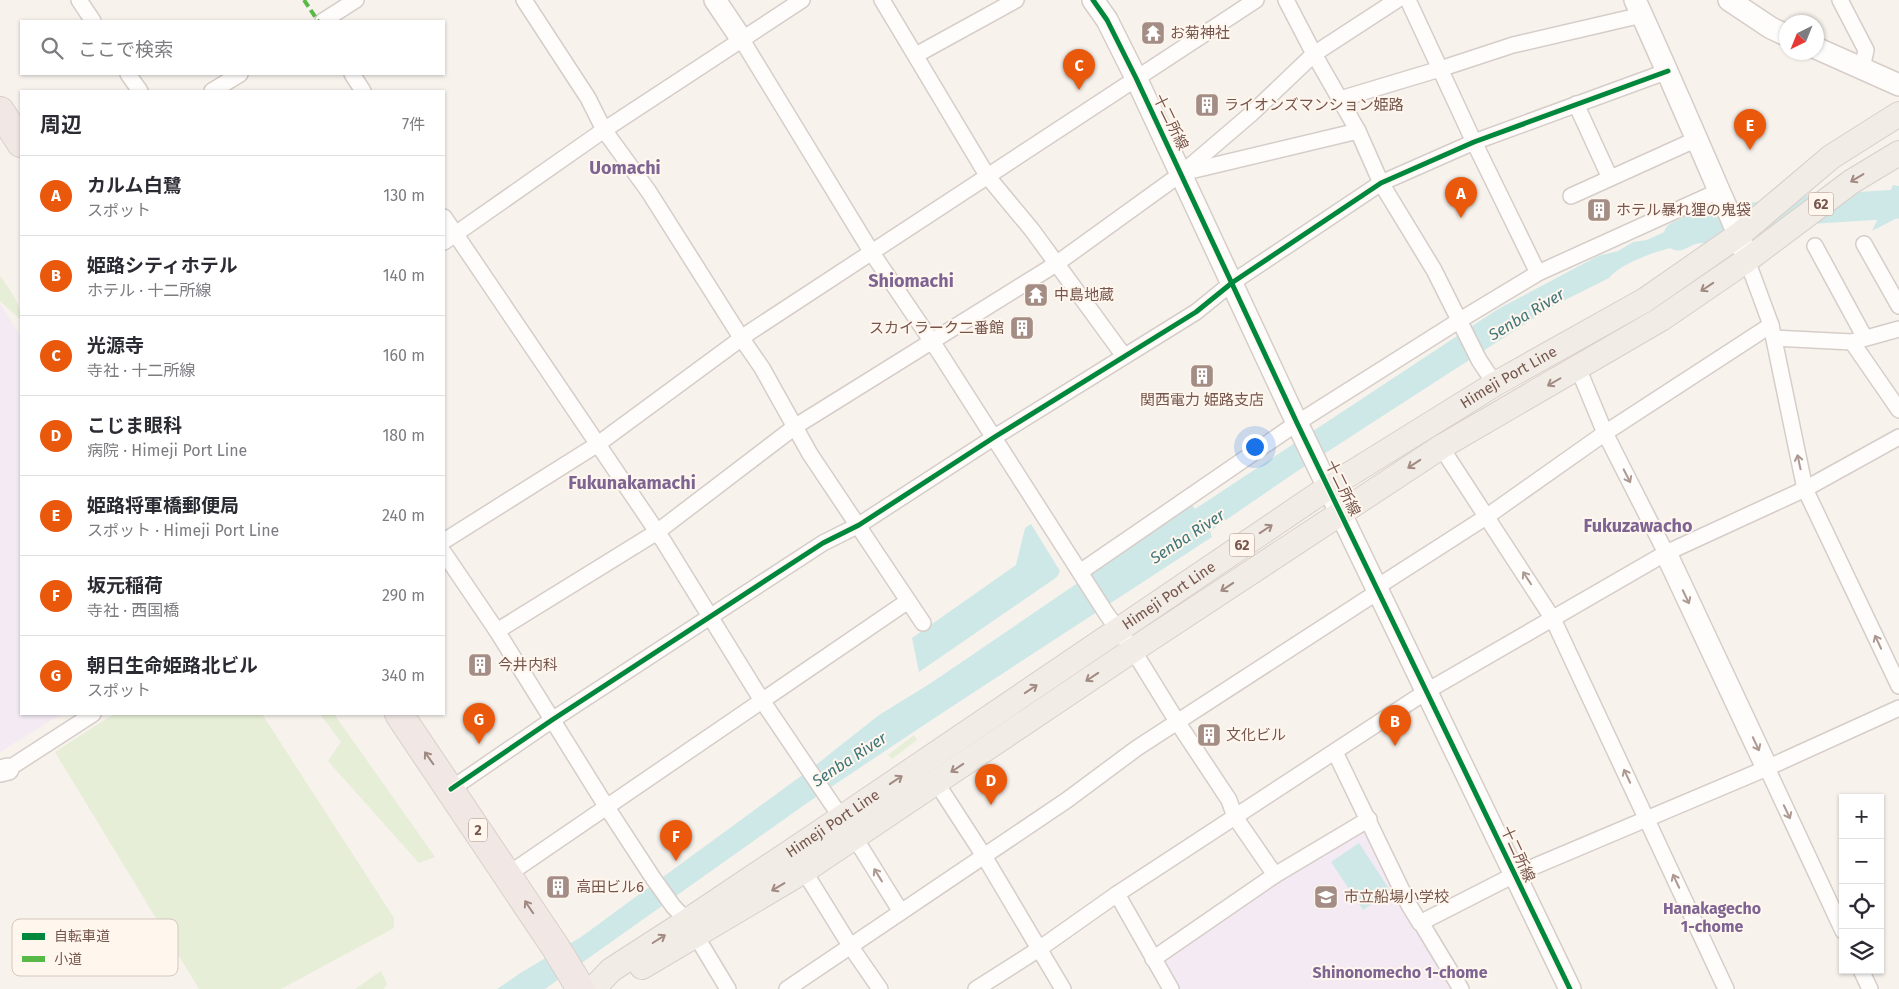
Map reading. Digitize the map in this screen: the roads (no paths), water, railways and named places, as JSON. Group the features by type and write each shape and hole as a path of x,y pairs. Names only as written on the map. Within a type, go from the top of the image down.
{"highway":[{"path":"0,111 20,141"},
{"name":"2","path":"399,715 582,984"}],"main road":[{"name":"Himeji Port Line","path":"582,984 611,970 841,818 1112,621 1324,477 1645,300 1740,234 1831,158 1899,114"},
{"name":"Himeji Port Line","path":"602,989 686,921 804,871 1340,512 1442,447 1661,319 1747,260 1851,182 1899,153"}],"street":[{"path":"78,0 92,20"},
{"path":"325,20 356,0"},
{"path":"524,0 588,98 604,130 649,192 762,368 810,454 923,623"},
{"path":"715,0 742,40 872,253 931,340 1112,621 1133,650 1229,800 1235,817 1275,875"},
{"path":"450,238 604,130 802,0"},
{"path":"882,0 988,177 1032,230 1124,356"},
{"path":"916,56 1016,0"},
{"name":"十二所線","path":"1092,0 1107,20 1182,173 1340,512 1514,875 1563,987"},
{"path":"445,540 598,444 779,312 872,253 1256,0"},
{"path":"1286,0 1358,131 1381,183 1434,270 1479,360 1495,384"},
{"path":"497,630 657,532 796,426 931,340 1056,264 1182,173 1251,114 1314,54 1397,0"},
{"path":"1408,0 1538,273"},
{"path":"1729,0 1779,32"},
{"path":"1840,0 1866,50 1862,68"},
{"path":"1340,99 1638,8 1740,234 1747,260 1773,332 1805,490 1899,686"},
{"path":"1824,51 1899,85"},
{"path":"450,789 823,543 859,525 993,438 1196,312 1233,282 1381,183 1474,142 1668,71"},
{"path":"129,75 139,90"},
{"path":"214,90 238,75"},
{"path":"353,75 362,90"},
{"path":"1576,104 1610,178"},
{"path":"1182,173 1358,131"},
{"path":"1571,196 1697,139"},
{"path":"1080,572 1298,422 1538,273 1719,191"},
{"path":"445,220 450,238 598,444 657,532 761,699 855,838 901,912"},
{"path":"1864,244 1899,306"},
{"path":"1815,246 1859,340 1899,410"},
{"path":"787,989 1067,800 1137,748 1178,723 1486,517 1605,433 1773,332 1859,340 1899,329"},
{"path":"1578,368 1605,433 1666,553 1842,929"},
{"path":"976,989 1116,894 1427,691 1666,553 1805,490 1899,438"},
{"path":"1442,447 1553,618 1726,989"},
{"path":"445,553 497,630 606,806 653,878 686,921 728,989"},
{"path":"507,875 761,699 908,601"},
{"path":"1420,921 1420,923 1514,875 1648,820 1899,708"},
{"path":"4,770 91,715"},
{"path":"1336,752 1409,905 1460,989"},
{"path":"936,782 984,856 1063,989"},
{"path":"1153,959 1275,875 1368,819"},
{"path":"804,871 880,989"},
{"path":"1116,894 1171,989"},
{"path":"1863,974 1870,989"}],"water":[{"path":"1893,185 1899,186 1899,217 1872,231"},
{"path":"1704,202 1718,231 1714,243 1683,245 1643,257 1623,267 1609,278 1551,307 1293,474 1210,531 1212,537 807,803 545,989 497,989 581,937 812,768 879,715 931,683 1192,505 1195,509 1498,309 1598,256 1618,251 1633,242 1647,240 1675,227 1687,213"},
{"path":"1031,524 1060,571 1057,577 919,672 912,638 1016,565 1025,528"},
{"path":"1359,843 1391,892 1363,910 1331,862"}],"waterway":[{"name":"Senba River","path":"1678,236 1704,224 1801,210 1899,204"}],"place":[{"name":"お菊神社","path":"1153,33"},
{"name":"光源寺","path":"1079,90"},
{"name":"ライオンズマンション姫路","path":"1207,105"},
{"name":"姫路将軍橋郵便局","path":"1750,150"},
{"name":"ホテル暴れ狸の鬼袋","path":"1599,210"},
{"name":"カルム白鷺","path":"1461,218"},
{"name":"中島地蔵","path":"1036,295"},
{"name":"スカイラーク二番館","path":"1022,328"},
{"name":"関西電力 姫路支店","path":"1202,376"},
{"name":"今井内科","path":"480,665"},
{"name":"文化ビル","path":"1209,735"},
{"name":"朝日生命姫路北ビル","path":"479,744"},
{"name":"姫路シティホテル","path":"1395,746"},
{"name":"こじま眼科","path":"991,805"},
{"name":"坂元稲荷","path":"676,861"},
{"name":"高田ビル6","path":"558,887"},
{"name":"市立船場小学校","path":"1326,897"}],"district":[{"name":"Uomachi","path":"625,168"},
{"name":"Shiomachi","path":"911,281"},
{"name":"Fukunakamachi","path":"632,483"},
{"name":"Fukuzawacho","path":"1638,526"},
{"name":"Hanakagecho 1-chome","path":"1712,917"},
{"name":"Shinonomecho 1-chome","path":"1400,972"}]}
